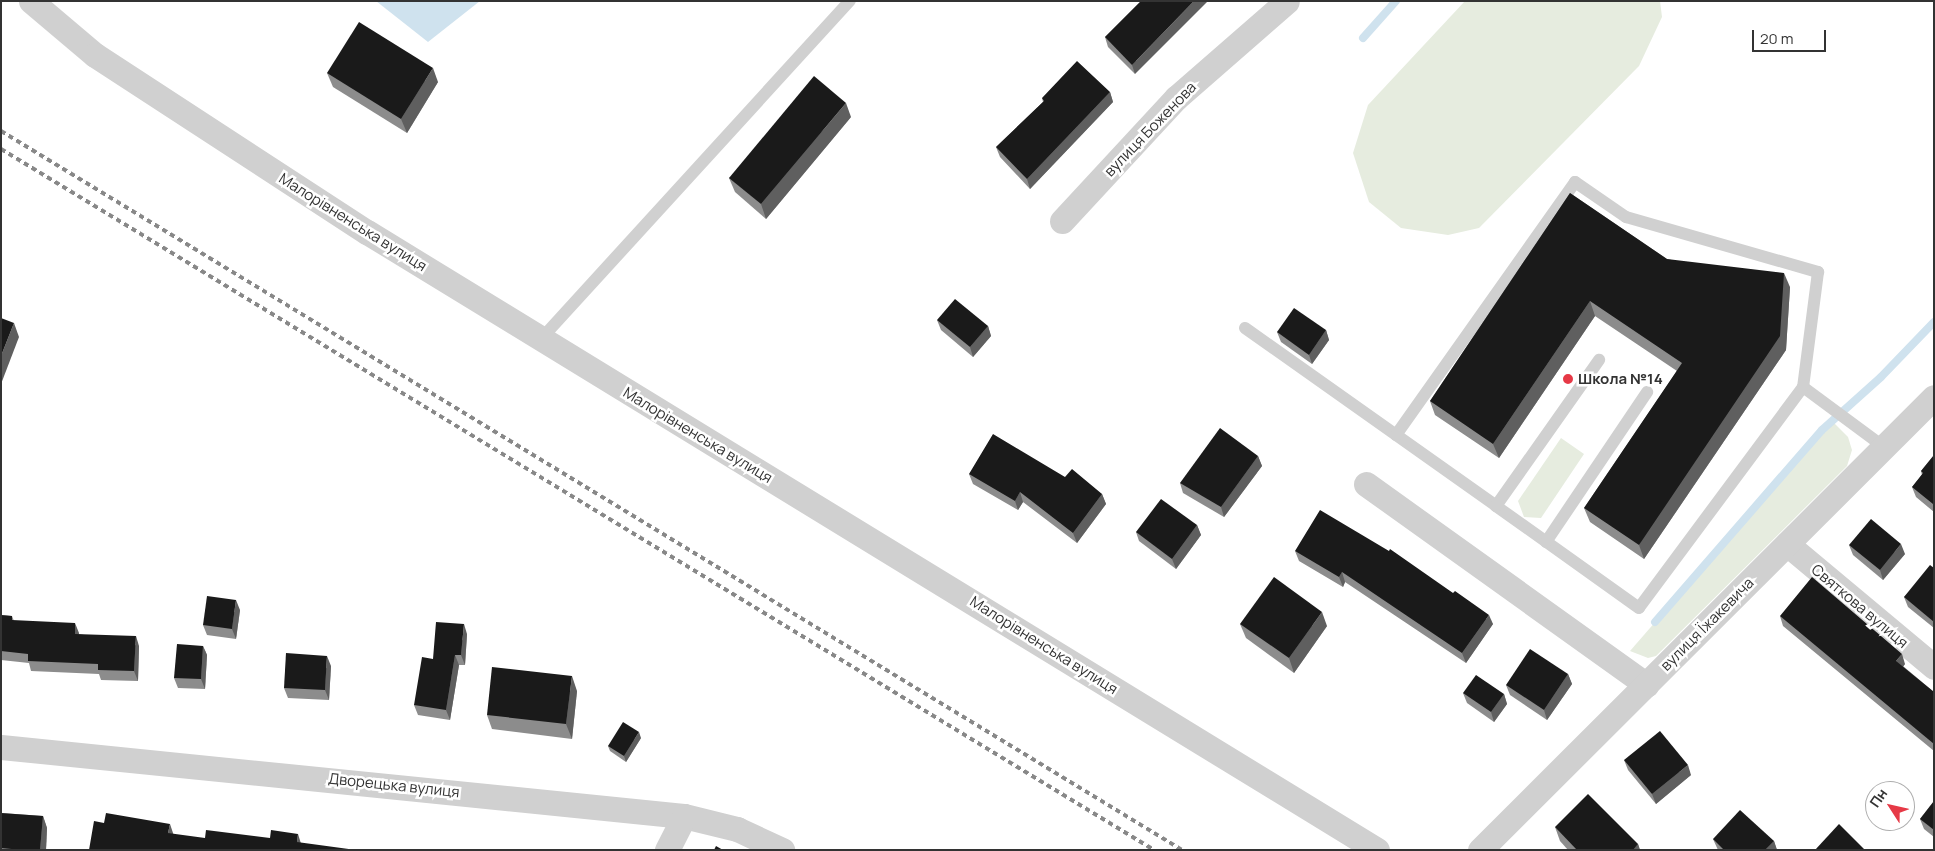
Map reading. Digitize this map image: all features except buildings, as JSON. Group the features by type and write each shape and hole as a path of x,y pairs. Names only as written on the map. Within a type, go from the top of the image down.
{"street":[{"name":"Малорівненська вулиця","path":"32,1 95,55 184,116 541,339 1377,850"},
{"name":"вулиця Боженова","path":"1062,221 1176,98 1287,1"},
{"name":"вулиця Їжакевича","path":"1480,850 1934,397"},
{"path":"1366,484 1647,685"},
{"name":"Святкова вулиця","path":"1787,544 1934,667"},
{"name":"Дворецька вулиця","path":"1,747 684,816 737,829 782,850"},
{"path":"667,850 684,816"}],"lane":[{"path":"541,339 850,1"},
{"path":"1244,328 1396,436 1496,506 1639,608 1803,388 1818,272 1626,217 1575,182 1396,436"},
{"path":"1496,506 1599,360"},
{"path":"1803,388 1884,447"},
{"path":"1546,542 1647,392"}],"shaded area":[{"path":"1465,1 1660,1 1662,17 1639,66 1479,228 1448,235 1401,228 1369,202 1353,153 1368,105"},
{"path":"1831,420 1848,437 1852,450 1847,466 1656,656 1648,658 1630,651"},
{"path":"1561,438 1584,454 1541,518 1524,517 1518,501"}],"water":[{"path":"376,1 480,1 428,42"}],"waterway":[{"path":"1363,38 1396,1"},
{"path":"1655,622 1822,430 1881,377 1934,322"}],"railway":[{"path":"1,131 1182,850"},
{"path":"1,149 1154,850"}],"place":[{"name":"Школа №14","path":"1568,379"}]}
